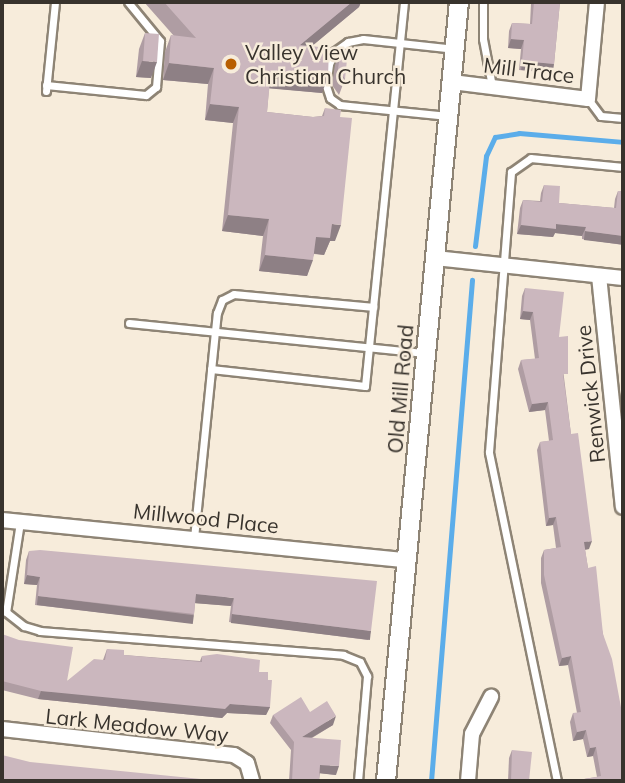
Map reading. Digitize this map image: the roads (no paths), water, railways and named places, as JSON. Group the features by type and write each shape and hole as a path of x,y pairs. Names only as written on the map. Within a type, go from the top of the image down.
{"street":[{"name":"Old Mill Road","path":"386,781 459,2"},
{"name":"Mill Trace","path":"452,82 588,99 597,2"},
{"path":"435,258 623,278"},
{"name":"Renwick Drive","path":"599,276 623,507"},
{"name":"Millwood Place","path":"2,520 406,560"},
{"path":"468,781 472,734 491,697"},
{"name":"Lark Meadow Way","path":"2,729 234,755 247,763 252,781"}],"lane":[{"path":"56,3 46,88 146,95 156,87 160,41 128,2"},
{"path":"211,369 365,386 404,2"},
{"path":"483,2 483,38 492,87"},
{"path":"448,116 340,105 330,98 326,86 329,64 335,51 348,42 399,43 455,49"},
{"path":"588,99 601,116 623,118"},
{"path":"557,781 489,452 511,172 531,158 623,167"},
{"path":"194,538 215,331 222,300 234,294 373,307"},
{"path":"129,323 426,353"},
{"path":"20,521 6,612 24,626 40,631 343,655 360,662 367,676 358,781"}],"waterway":[{"path":"475,246 486,156 495,137 519,133 623,142"},
{"path":"431,781 472,280"}],"place":[{"name":"Valley View Christian Church","path":"231,64"}]}
